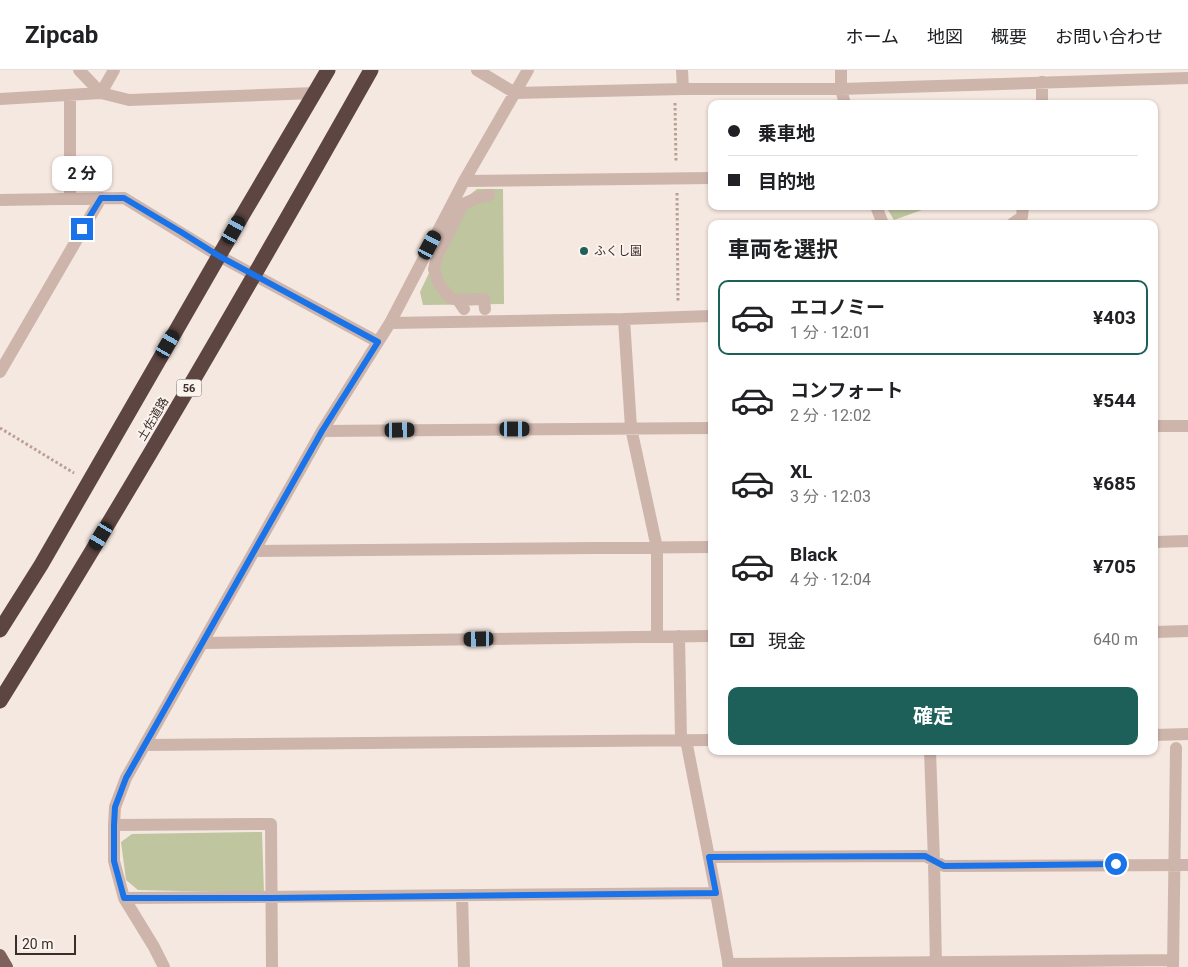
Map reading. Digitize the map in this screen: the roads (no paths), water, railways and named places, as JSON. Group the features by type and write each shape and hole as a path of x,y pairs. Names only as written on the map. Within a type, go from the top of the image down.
{"highway":[{"name":"土佐道路","path":"0,630 41,565 328,70"},
{"name":"土佐道路","path":"0,701 71,587 255,276 371,70"}],"main road":[{"path":"0,955 7,967"}],"street":[{"path":"79,70 101,93"},
{"path":"101,93 114,70"},
{"path":"477,70 515,93 841,89 1048,78 1188,78"},
{"path":"164,967 124,898 114,861 115,807 120,792 126,778 322,431 390,323 464,181 528,70"},
{"path":"679,90 682,70"},
{"path":"841,70 841,89 844,100"},
{"path":"1043,100 1048,78"},
{"path":"0,99 101,93 129,100 315,93"},
{"path":"70,95 70,199"},
{"path":"464,181 708,178"},
{"path":"485,309 484,299 461,305 450,298 439,284 434,269 436,256 463,204 489,195"},
{"path":"0,371 101,198"},
{"path":"0,200 124,198 219,256 378,342"},
{"path":"390,323 708,316"},
{"path":"624,319 631,428 657,548 657,637"},
{"path":"1158,426 1188,426"},
{"path":"322,431 708,428"},
{"path":"1158,542 1188,541"},
{"path":"254,551 708,547"},
{"path":"1158,632 1188,631"},
{"path":"679,636 684,740 709,857 729,966 1173,963 1176,748"},
{"path":"203,643 708,636"},
{"path":"1158,735 1188,734"},
{"path":"146,745 708,740"},
{"path":"930,755 936,965"},
{"path":"114,825 271,824 272,967"},
{"path":"709,857 925,856 944,866 1188,865"},
{"path":"124,898 716,893"},
{"path":"462,895 464,967"}],"place":[{"name":"ふくし園","path":"584,251"}]}
